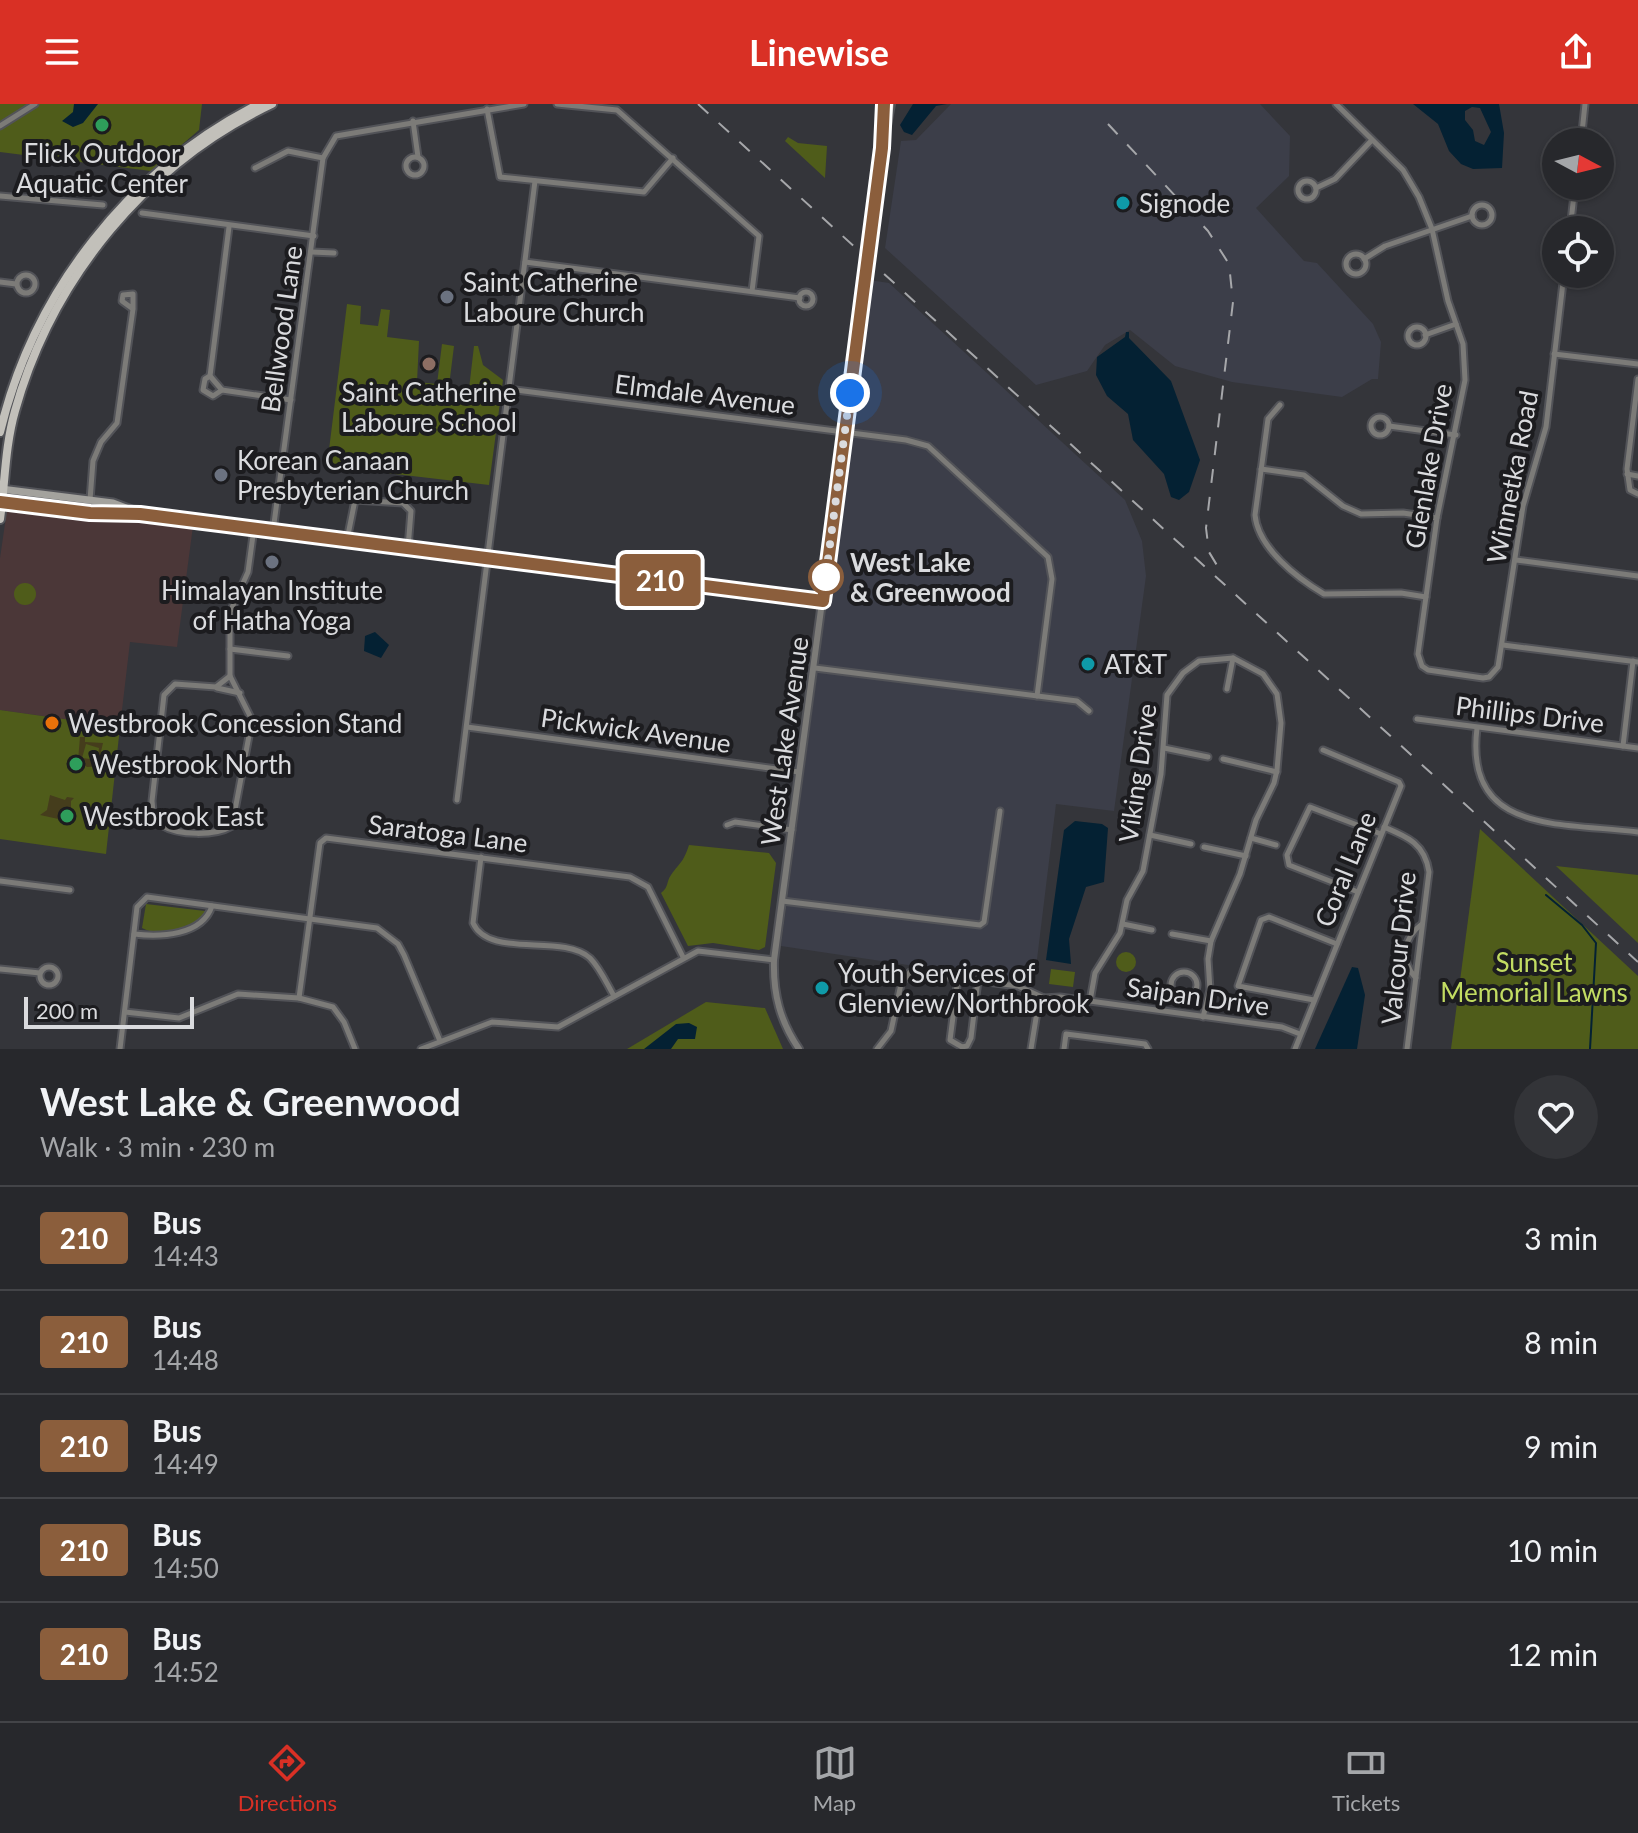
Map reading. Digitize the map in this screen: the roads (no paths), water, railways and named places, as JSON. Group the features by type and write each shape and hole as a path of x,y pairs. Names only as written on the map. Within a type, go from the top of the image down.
{"main road":[{"path":"0,432 32,340 85,250 137,190 170,162 213,129 259,104"},
{"path":"0,519 15,412 31,363 76,273 124,213 157,181 220,132 272,104"},
{"path":"2,489 113,503 140,514"},
{"path":"1,502 90,513 140,514 823,601"}],"street":[{"path":"0,126 35,104"},
{"path":"418,157 413,121 524,104"},
{"path":"557,104 617,110 759,236 752,291"},
{"name":"West Lake Avenue","path":"882,148 884,104"},
{"name":"West Lake Avenue","path":"799,1049 785,1028 778,1006 774,960 882,148 891,104"},
{"name":"Glenlake Drive","path":"1336,104 1403,170 1432,229 1466,363 1456,435 1437,518 1418,654 1422,666 1428,670 1483,678"},
{"path":"1582,128 1585,104"},
{"path":"487,109 500,177 644,192 673,158"},
{"name":"Bellwood Lane","path":"273,531 323,158 336,136 413,121"},
{"path":"1316,188 1335,179 1372,140"},
{"path":"255,168 288,151 323,158"},
{"path":"457,800 535,181"},
{"path":"0,196 103,205"},
{"path":"142,213 314,236"},
{"path":"1364,259 1385,246 1472,216"},
{"path":"229,227 210,376 222,390 291,400"},
{"path":"312,252 334,253"},
{"path":"525,262 800,298"},
{"path":"0,282 16,284"},
{"name":"Winnetka Road","path":"1483,678 1494,673 1503,645 1523,506 1546,427 1562,288"},
{"path":"90,500 93,461 101,442 117,423 133,309"},
{"path":"1425,335 1456,324"},
{"path":"1554,354 1638,364"},
{"path":"210,376 205,379 203,390 213,396 222,390"},
{"path":"1638,379 1627,471 1630,490 1638,494"},
{"name":"Elmdale Avenue","path":"508,389 928,446 1048,557 1052,579 1037,696"},
{"path":"1280,405 1268,419 1255,515 1259,535 1313,588 1333,597 1401,593 1426,597"},
{"path":"1389,426 1456,435"},
{"path":"1261,469 1304,475 1343,506 1361,514 1403,513 1437,518"},
{"path":"1627,471 1638,476"},
{"path":"347,540 355,500 403,503 411,511 408,548"},
{"path":"240,693 216,687 175,684 164,695 152,801 153,817 161,825 218,834 232,826 252,720 240,693 230,676 230,612 248,572 254,528"},
{"path":"1516,560 1638,576"},
{"path":"1503,645 1636,662 1623,746"},
{"path":"230,649 288,656"},
{"path":"1203,1017 1210,990 1208,959 1211,941 1277,772 1281,723 1277,694 1263,674 1233,658 1227,689"},
{"name":"Viking Drive","path":"1090,1001 1095,973 1123,924 1127,900 1143,871 1164,748 1164,704 1174,682 1199,661 1233,658"},
{"path":"815,668 1077,701 1089,711"},
{"path":"216,687 230,676"},
{"name":"Phillips Drive","path":"1417,719 1638,748"},
{"name":"Pickwick Avenue","path":"467,727 799,772"},
{"path":"1477,728 1474,753 1477,773 1491,797 1507,810 1527,818 1638,832"},
{"path":"1164,748 1208,757"},
{"name":"Coral Lane","path":"1295,1049 1399,782 1323,750"},
{"path":"1223,759 1277,772"},
{"path":"1358,892 1289,865 1287,855 1310,807 1381,834"},
{"path":"782,901 980,925 984,922 1000,811"},
{"path":"727,825 735,822 792,830"},
{"name":"Valcour Drive","path":"1384,827 1410,838 1424,853 1429,872 1407,1049"},
{"path":"1150,835 1191,844"},
{"name":"Saratoga Lane","path":"299,998 320,843 326,838 639,881 652,895 683,957"},
{"path":"1251,838 1276,845"},
{"path":"1204,847 1246,856"},
{"path":"481,857 473,923 477,932 492,940 582,953 597,967 614,996"},
{"path":"0,881 70,890"},
{"path":"120,1049 134,934 141,901 147,897 377,928 389,936 404,955 440,1041"},
{"path":"134,934 166,936 180,931 202,923 212,906"},
{"path":"1314,1000 1238,986 1261,920 1269,917 1337,944"},
{"path":"1416,978 1407,967 1405,946 1410,935 1423,923"},
{"path":"1123,924 1152,930"},
{"path":"1172,934 1211,941"},
{"path":"421,1049 492,1022 558,1027 698,951 719,951 774,960"},
{"path":"0,969 40,973"},
{"name":"Saipan Drive","path":"877,1049 891,1031 901,984 906,975 914,972 1018,986 1044,998 1090,1001 1282,1027 1300,1034"},
{"path":"1186,972 1195,978 1197,988 1192,996 1182,998 1174,993 1172,983 1177,975 1186,972"},
{"path":"958,978 950,1040 962,1047 971,1038 978,980"},
{"path":"1197,988 1210,990"},
{"path":"124,1012 166,1019 179,1018 238,994 299,998 333,1007 344,1022 355,1049"},
{"path":"1031,1049 1037,1012 1044,998"},
{"path":"1064,1049 1066,1034 1145,1044 1148,1049"}],"water":[{"path":"74,104 98,104 83,123 73,127 62,121 73,112"},
{"path":"913,104 947,104 936,106 912,135 904,132 900,125"},
{"path":"1413,104 1499,104 1504,133 1502,168 1473,169 1461,164 1449,151 1438,124","holes":["1472,107 1480,108 1491,132 1484,145 1475,141 1473,130 1465,120 1465,111"]},
{"path":"1126,332 1171,381 1200,460 1189,492 1179,500 1171,497 1164,474 1133,440 1128,414 1107,396 1096,375 1097,357 1125,337"},
{"path":"375,632 389,645 381,658 364,651 365,636"},
{"path":"1075,821 1102,824 1108,828 1104,882 1086,887 1069,939 1071,964 1046,960 1064,830"},
{"path":"1352,967 1358,968 1365,995 1357,1049 1315,1049"},
{"path":"689,1023 697,1027 695,1039 678,1039 671,1049 644,1049 676,1024"}],"waterway":[{"path":"1546,895 1582,925 1596,943 1590,1049"}],"railway":[{"path":"698,104 1638,962"},
{"path":"1108,124 1208,231 1229,264 1233,302 1206,528 1209,552 1221,572"}],"place":[{"name":"Flick Outdoor Aquatic Center","path":"102,125"},
{"name":"Signode","path":"1123,203"},
{"name":"Saint Catherine Laboure Church","path":"447,297"},
{"name":"Saint Catherine Laboure School","path":"429,364"},
{"name":"Korean Canaan Presbyterian Church","path":"221,475"},
{"name":"Himalayan Institute of Hatha Yoga","path":"272,562"},
{"name":"West Lake & Greenwood","path":"826,577"},
{"name":"AT&T","path":"1088,664"},
{"name":"Westbrook Concession Stand","path":"52,723"},
{"name":"Westbrook North","path":"76,764"},
{"name":"Westbrook East","path":"67,816"},
{"name":"Youth Services of Glenview/Northbrook","path":"822,988"}],"park label":[{"name":"Sunset Memorial Lawns","path":"1534,977"}]}
